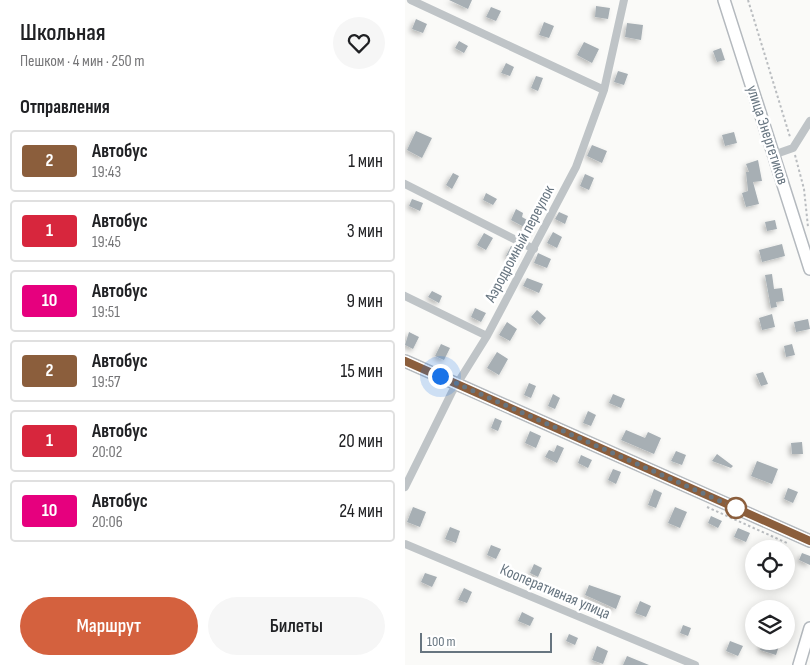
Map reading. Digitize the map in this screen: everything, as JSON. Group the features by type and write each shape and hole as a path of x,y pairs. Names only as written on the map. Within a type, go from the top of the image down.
{"main road":[{"name":"улица Энергетиков","path":"724,0 810,269"},
{"path":"405,361 810,541"},
{"path":"799,665 810,628"}],"street":[{"path":"411,0 603,90"},
{"name":"Аэродромный переулок","path":"405,487 452,392 487,336 576,167 603,90 624,0"},
{"path":"773,155 793,148 810,121"},
{"path":"405,184 534,249"},
{"path":"405,296 487,336"},
{"name":"Кооперативная улица","path":"405,544 695,665"}],"path":[{"path":"748,0 804,189 808,228"}],"building":[{"path":"449,0 472,0 468,9"},
{"path":"596,6 610,8 608,19 595,17"},
{"path":"491,7 501,11 496,21 486,17"},
{"path":"416,19 427,24 423,33 412,29"},
{"path":"544,22 554,26 549,38 539,35"},
{"path":"627,23 643,25 641,40 625,37"},
{"path":"459,41 468,46 464,53 455,48"},
{"path":"584,42 599,49 592,63 577,55"},
{"path":"721,48 725,60 717,62 713,51"},
{"path":"506,63 514,67 510,76 501,73"},
{"path":"618,71 628,74 624,85 614,82"},
{"path":"536,76 543,78 538,91 531,88"},
{"path":"416,131 432,138 422,158 407,150"},
{"path":"734,132 737,143 725,146 722,135"},
{"path":"592,145 607,151 602,163 587,156"},
{"path":"758,160 762,181 753,182 759,204 746,207 742,193 748,191 746,172 749,172 746,164"},
{"path":"453,173 459,176 452,189 446,185"},
{"path":"585,174 594,178 589,190 580,186"},
{"path":"486,193 497,199 493,205 483,200"},
{"path":"412,199 423,203 420,211 409,206"},
{"path":"516,209 523,213 522,217 536,225 530,235 524,231 526,228 511,220"},
{"path":"559,212 568,216 565,224 555,219"},
{"path":"775,220 777,229 767,231 765,222"},
{"path":"553,232 562,237 557,248 547,243"},
{"path":"484,233 493,238 486,250 477,245"},
{"path":"782,244 785,256 762,262 759,250"},
{"path":"511,246 521,251 516,261 506,256"},
{"path":"538,253 551,259 547,268 534,263"},
{"path":"772,274 774,289 782,288 784,301 776,302 777,307 771,308 765,275"},
{"path":"527,278 543,284 539,293 523,286"},
{"path":"432,291 442,296 439,303 428,297"},
{"path":"475,308 486,313 481,322 471,317"},
{"path":"537,310 546,318 540,325 531,317"},
{"path":"772,314 775,327 762,330 759,318"},
{"path":"808,319 810,329 796,332 794,322"},
{"path":"507,322 517,329 510,341 499,335"},
{"path":"409,332 419,337 413,349 405,345"},
{"path":"441,344 450,348 444,360 435,356"},
{"path":"792,344 795,355 786,357 784,346"},
{"path":"497,352 508,359 499,375 487,368"},
{"path":"763,372 768,384 761,386 756,374"},
{"path":"529,383 536,386 531,398 524,395"},
{"path":"553,394 560,398 555,409 548,406"},
{"path":"613,394 625,399 621,408 609,403"},
{"path":"588,411 596,415 591,426 583,423"},
{"path":"495,418 502,421 498,431 491,428"},
{"path":"626,430 645,438 648,432 661,438 654,454 621,440"},
{"path":"530,431 541,436 536,448 525,443"},
{"path":"802,442 803,454 792,454 791,443"},
{"path":"557,445 564,448 557,463 545,457 549,450 554,452"},
{"path":"676,451 686,455 682,465 671,461"},
{"path":"717,454 733,466 731,468 712,461"},
{"path":"581,455 592,460 588,468 578,463"},
{"path":"757,461 778,469 772,484 751,476"},
{"path":"613,469 621,472 616,484 608,480"},
{"path":"788,488 798,492 793,503 784,499"},
{"path":"654,489 662,493 656,508 648,505"},
{"path":"413,507 426,512 420,527 407,522"},
{"path":"675,507 687,512 680,528 668,523"},
{"path":"711,516 722,521 718,528 708,523"},
{"path":"450,527 460,531 456,543 445,539"},
{"path":"738,528 750,533 745,542 734,537"},
{"path":"491,545 501,549 496,559 487,555"},
{"path":"802,553 810,556 810,565 799,560"},
{"path":"534,564 542,568 538,577 530,573"},
{"path":"425,573 437,577 432,587 421,582"},
{"path":"589,585 621,596 616,609 585,595"},
{"path":"464,588 472,592 467,603 458,600"},
{"path":"640,601 651,606 646,617 635,613"},
{"path":"522,612 534,618 530,626 518,621"},
{"path":"683,625 691,628 688,636 680,633"},
{"path":"569,634 578,638 575,645 566,641"},
{"path":"730,641 743,646 738,656 726,651"},
{"path":"597,646 608,651 603,664 592,660"},
{"path":"760,650 778,650 776,655"},
{"path":"627,656 649,665 623,665"}],"bus line":[{"name":"2","path":"405,361 810,541"}],"route":[{"path":"440,376 736,508"}]}
